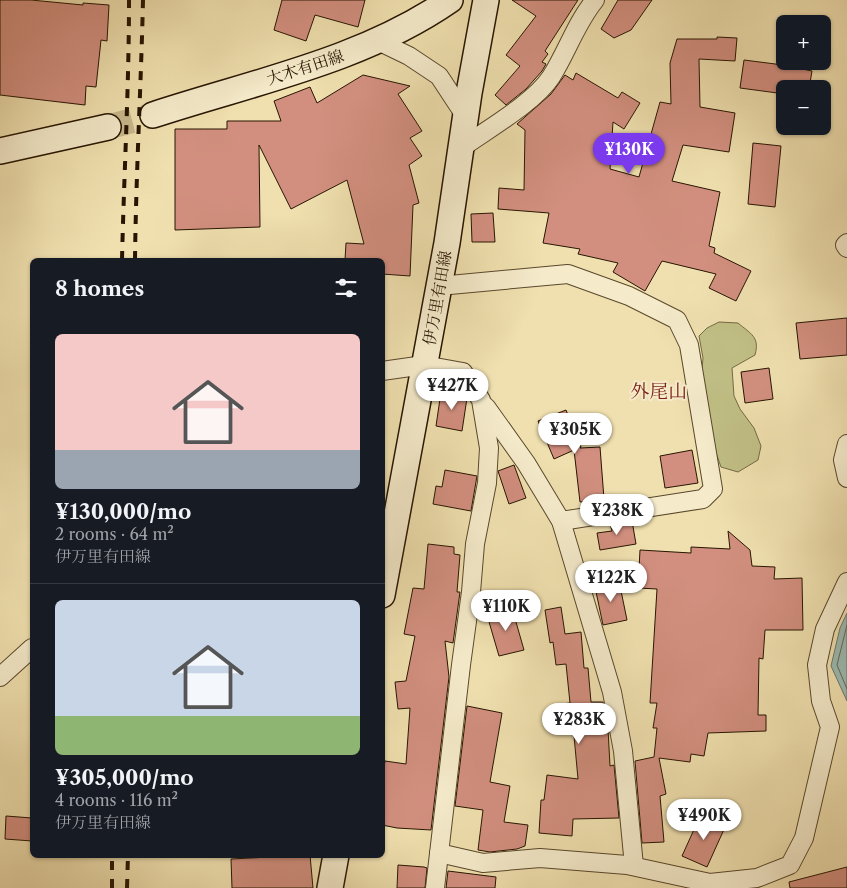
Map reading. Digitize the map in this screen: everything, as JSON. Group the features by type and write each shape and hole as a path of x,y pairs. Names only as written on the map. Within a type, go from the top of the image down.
{"main road":[{"name":"大木有田線","path":"153,116 330,60 378,41 414,23 450,0"},
{"name":"伊万里有田線","path":"385,580 439,286 486,0"},
{"path":"0,151 108,127"},
{"path":"330,888 335,858"}],"street":[{"path":"460,149 526,103 550,78 584,14 595,0"},
{"path":"378,41 409,56 439,76 466,117"},
{"path":"847,243 845,245 847,248"},
{"path":"439,286 568,274 628,296 677,320 688,345 713,489 703,498 561,521"},
{"path":"385,371 424,365 463,372 526,463 561,521 612,692 623,751 634,866"},
{"path":"435,888 471,592 475,544 487,483 489,448 481,400"},
{"path":"847,444 843,460 847,478"},
{"path":"439,853 483,863 540,858 634,866 710,883 757,878 790,865 804,838 830,727 821,701 817,665 824,629 847,582"},
{"path":"0,677 30,650"}],"shaded area":[{"path":"719,322 738,323 753,336 756,344 755,355 732,368 734,396 740,409 754,428 761,446 758,460 738,472 721,467 714,447 701,379 703,358 699,336 707,328"}],"water":[{"path":"847,613 847,701 831,666 840,628"}],"building":[{"path":"0,0 109,5 107,41 101,40 96,87 86,86 85,105 0,95"},
{"path":"282,0 365,0 358,27 315,15 306,41 274,30"},
{"path":"512,0 578,0 545,51 548,54 542,62 546,64 542,71 526,89 506,105 495,95 520,66 506,55 536,16"},
{"path":"618,0 652,0 631,30 614,38 601,29"},
{"path":"717,37 737,38 735,61 699,59 700,107 735,113 729,152 683,145 672,181 720,192 709,246 715,248 714,253 751,271 736,301 709,288 716,274 662,261 645,291 613,272 618,263 578,254 580,249 543,243 549,213 498,209 499,188 524,190 525,130 517,124 551,94 565,75 573,80 576,73 618,98 622,92 640,103 624,129 613,122 610,169 639,177 660,102 671,104 670,63 677,39 717,39"},
{"path":"744,60 776,64 776,70 812,71 810,80 776,80 776,93 740,88"},
{"path":"363,75 410,86 398,94 422,131 410,138 422,156 409,165 419,203 413,205 410,276 385,274 385,258 345,258 346,243 364,244 347,180 291,209 259,145 260,227 175,230 175,129 227,129 227,121 281,121 274,101 310,87 317,103"},
{"path":"753,143 781,146 775,207 748,204"},
{"path":"493,213 495,242 472,242 471,214"},
{"path":"847,318 847,355 800,359 796,323"},
{"path":"769,368 773,399 745,403 741,372"},
{"path":"441,392 466,396 462,431 436,426"},
{"path":"566,410 580,448 600,447 604,499 580,502 574,450 554,459 538,421"},
{"path":"692,450 698,483 665,488 660,456"},
{"path":"514,465 526,498 509,504 498,471"},
{"path":"445,470 477,476 471,511 433,504 436,486 442,487"},
{"path":"632,521 636,544 600,550 597,533 612,531 610,524"},
{"path":"728,531 750,550 752,566 775,567 774,579 802,578 803,630 765,630 763,659 759,658 758,715 766,715 766,731 708,733 704,756 691,754 690,762 659,758 666,794 660,796 664,842 642,843 635,761 654,757 657,728 653,728 657,703 650,703 657,589 638,588 640,550 691,553 691,547 730,549"},
{"path":"428,544 454,547 454,554 460,555 457,592 460,592 453,643 445,641 449,677 431,830 385,826 385,761 406,764 410,708 398,709 395,682 406,681 415,636 404,634 413,588 424,589"},
{"path":"619,581 627,620 603,625 595,587"},
{"path":"561,607 565,634 581,632 584,668 588,668 591,702 603,702 608,729 610,766 614,765 619,818 573,819 572,836 539,833 541,800 544,800 547,775 578,779 573,725 563,725 562,704 570,703 566,664 556,665 553,642 550,643 545,610"},
{"path":"512,608 524,650 499,656 487,615"},
{"path":"467,706 502,713 490,782 510,786 504,822 528,825 525,846 517,849 490,852 478,850 483,810 455,806"},
{"path":"701,814 726,825 707,867 682,856"},
{"path":"6,816 30,818 30,841 5,839"},
{"path":"310,858 313,888 232,888 231,859"},
{"path":"398,865 427,868 425,888 397,888"},
{"path":"847,867 847,888 790,888 789,882"},
{"path":"448,871 496,877 495,888 446,888"}],"tunnel":[{"path":"108,127 153,115"}],"railway":[{"path":"122,258 129,0"},
{"path":"135,258 143,0"},
{"path":"112,858 112,888"},
{"path":"127,888 128,858"}],"district":[{"name":"外尾山","path":"659,391"}]}
